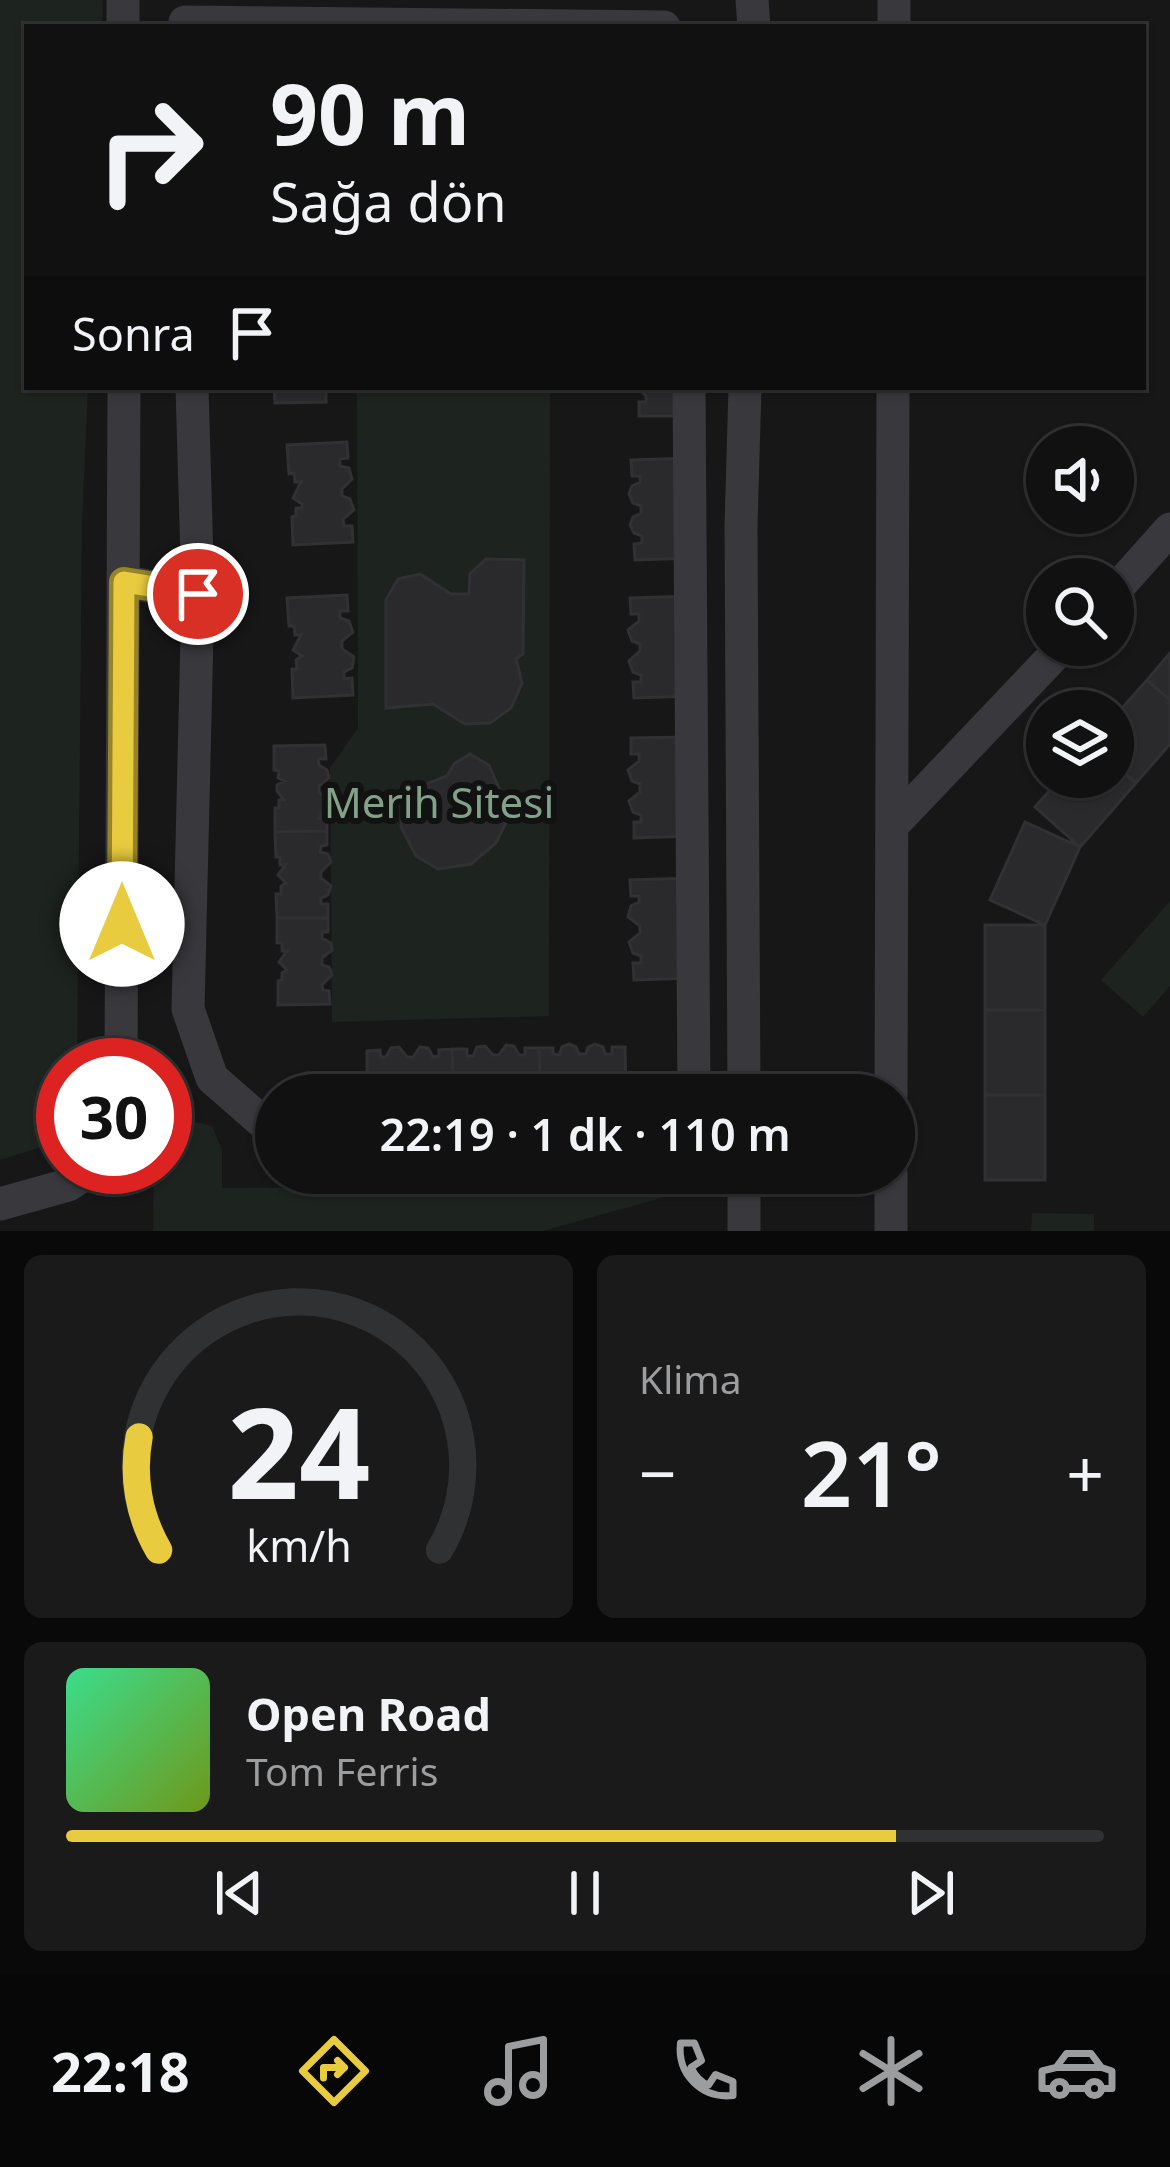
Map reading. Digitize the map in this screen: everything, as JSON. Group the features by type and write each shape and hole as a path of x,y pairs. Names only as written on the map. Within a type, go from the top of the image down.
{"street":[{"path":"185,24 377,24"},
{"path":"121,1038 124,390"},
{"path":"192,390 198,594 188,1009 212,1078 255,1116"},
{"path":"689,390 694,1074"},
{"path":"744,1074 741,526 745,390"},
{"path":"891,1074 893,390"},
{"path":"1134,569 1170,529"},
{"path":"124,582 198,594"},
{"path":"892,826 1044,666"},
{"path":"0,1204 36,1194"},
{"path":"744,1194 744,1231"},
{"path":"891,1194 891,1231"}],"green space":[{"path":"0,0 103,0 102,24 24,24 24,390 88,390 82,525 77,1038 36,1038 36,1149 0,1160"},
{"name":"Merih Sitesi","path":"357,390 550,390 549,1016 332,1022 330,768 358,728"},
{"path":"1170,901 1170,986 1143,1017 1101,980"},
{"path":"192,1121 212,1126 222,1150 222,1188 255,1188 255,1194 675,1194 543,1231 153,1231 154,1194 192,1194"},
{"path":"1032,1213 1094,1214 1094,1231 1031,1231"}],"building":[{"path":"274,390 326,390 326,402 275,403"},
{"path":"639,390 687,390 691,416 639,416 639,402 646,402"},
{"path":"347,442 348,458 340,459 340,466 349,468 352,479 342,496 350,499 354,510 343,519 344,526 352,526 353,542 293,545 292,517 302,504 293,498 301,482 295,482 294,473 289,474 287,445"},
{"path":"691,458 695,558 635,560 634,544 642,543 642,536 630,525 641,506 629,494 640,476 632,476 631,460"},
{"path":"486,559 524,560 523,654 516,659 522,683 511,708 490,723 465,724 433,704 386,708 386,600 398,579 420,574 451,594 469,594 470,574"},
{"path":"347,595 348,611 340,611 340,618 349,621 353,632 342,641 342,649 354,657 352,668 344,672 344,679 352,678 353,695 293,698 292,669 297,669 296,660 302,656 293,650 301,635 289,626 287,598"},
{"path":"690,596 694,696 634,698 633,682 641,682 641,675 633,672 629,661 640,651 640,644 632,641 628,630 639,621 639,614 631,614 630,598"},
{"path":"1170,653 1170,700 1147,680"},
{"path":"1147,680 1170,700 1170,744 1136,783 1134,781 1134,695"},
{"path":"690,737 694,836 634,838 634,822 641,822 641,815 633,812 629,801 640,792 640,784 632,781 628,770 639,761 639,754 631,754 631,738"},
{"path":"325,745 326,759 318,759 329,778 319,792 329,802 319,818 327,818 327,831 275,832 275,808 284,800 277,785 284,781 274,770 274,746"},
{"path":"470,754 489,765 510,814 496,843 471,864 438,869 416,856 401,827 407,782 419,787 447,776 455,763"},
{"path":"1043,798 1123,798 1080,847 1035,807"},
{"path":"1025,822 1080,847 1045,925 990,900"},
{"path":"327,831 327,845 320,852 328,854 331,862 321,872 331,886 321,898 321,904 328,904 328,918 277,918 276,894 281,894 286,883 278,875 286,864 280,865 276,857 275,832"},
{"path":"690,878 694,978 634,980 633,963 641,963 641,956 633,953 629,942 640,933 640,926 628,917 639,896 631,896 630,880"},
{"path":"277,918 328,918 328,932 322,932 322,938 331,943 332,950 322,958 322,965 332,975 322,985 329,991 330,1004 278,1005 278,981 287,970 279,962 287,951 277,943"},
{"path":"985,925 1045,925 1045,1010 985,1010"},
{"path":"985,1010 1045,1010 1045,1095 985,1095"},
{"path":"569,1044 586,1054 595,1044 612,1054 612,1047 625,1047 626,1074 540,1074 539,1048 553,1048 553,1054 559,1055"},
{"path":"506,1045 514,1046 519,1055 525,1055 525,1048 539,1048 540,1074 453,1074 452,1049 467,1049 467,1056 473,1056 477,1047 485,1046 499,1055"},
{"path":"399,1047 407,1057 413,1057 420,1047 428,1048 433,1057 439,1056 439,1050 452,1049 453,1074 367,1074 367,1051 380,1050 381,1057 386,1057 391,1048"},
{"path":"985,1095 1045,1095 1045,1180 985,1180"}],"route":[{"path":"122,924 124,582 198,594"}]}
